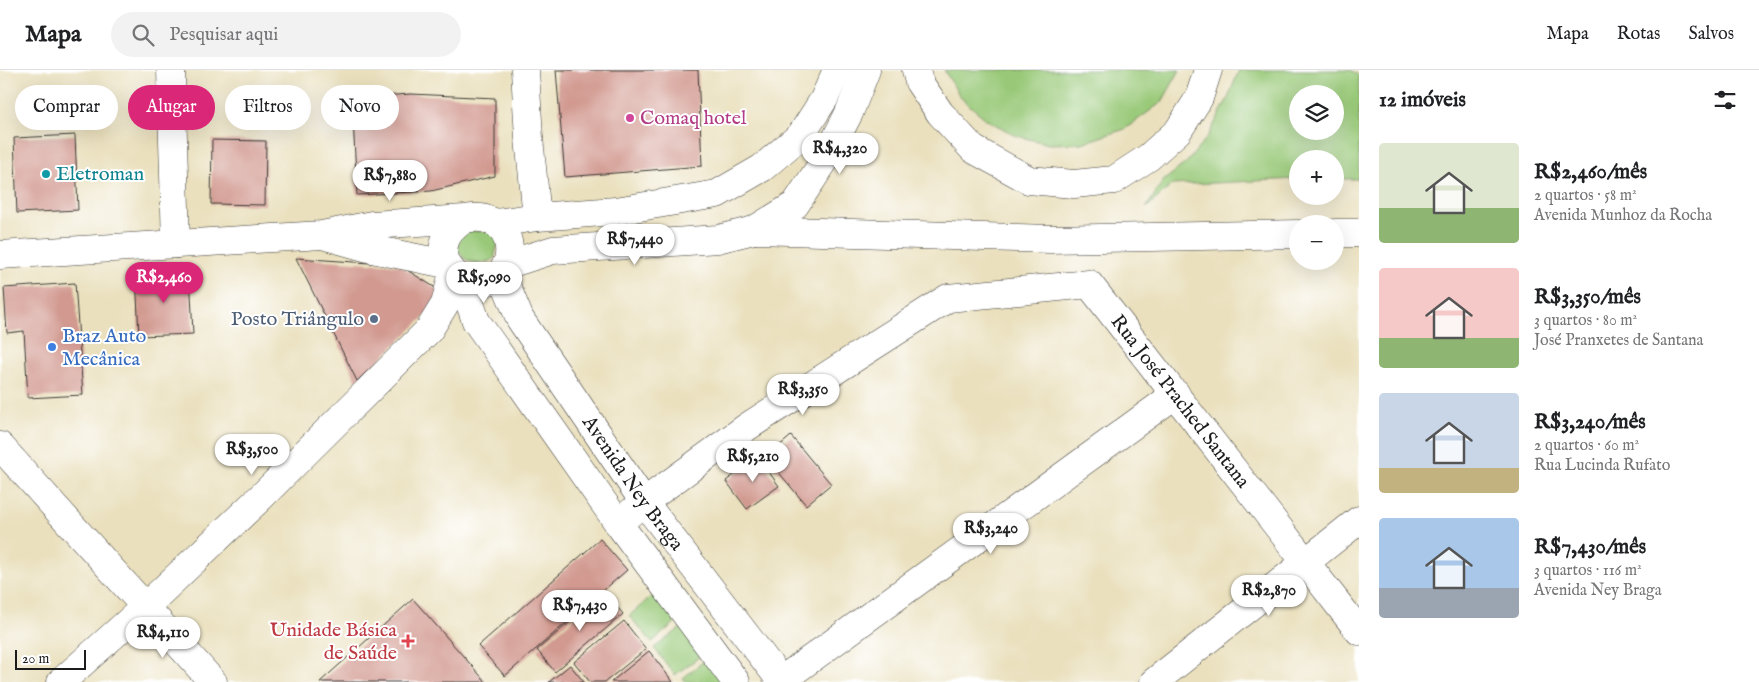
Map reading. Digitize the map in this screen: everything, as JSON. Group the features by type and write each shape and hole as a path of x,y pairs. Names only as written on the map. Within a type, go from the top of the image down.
{"main road":[{"path":"171,70 176,244"},
{"path":"525,70 529,138 537,217"},
{"path":"496,223 537,217 616,211 717,194 762,168 801,135 824,99 837,70"},
{"path":"754,230 795,205 825,160 849,113 866,70"},
{"path":"916,70 919,82 940,113 974,148 1029,180 1074,184 1114,180 1149,157 1178,131 1199,98 1208,70"},
{"path":"0,255 322,235 372,225 480,218 496,223 503,229 510,246 509,256 503,269 493,279 483,283 472,283 454,272 322,235"},
{"path":"61,682 262,496 429,330 445,304 454,272 444,253 444,242 456,224 465,219"},
{"path":"503,269 553,250 718,239 754,230 1050,239 1289,234"},
{"path":"1344,233 1359,233"},
{"name":"Avenida Ney Braga","path":"503,269 520,319 644,502 781,681"},
{"name":"Avenida Ney Braga","path":"454,272 476,321 618,523 736,682"},
{"name":"Rua José Prached Santana","path":"644,502 747,428 948,298 1089,284 1359,631"},
{"path":"781,681 1176,394"},
{"path":"0,446 213,682"},
{"path":"618,523 644,502"},
{"path":"1154,682 1359,520"}],"green space":[{"path":"944,70 1180,70 1162,102 1125,129 1082,143 1049,144 1017,136 987,120 961,98"},
{"path":"1239,70 1351,70 1359,76 1359,179 1344,179 1344,150 1289,150 1289,179 1172,185 1146,208 1163,181 1187,162 1208,136 1228,98"},
{"path":"461,230 500,233 494,259 476,263 465,259 459,250 458,241"},
{"path":"654,594 677,621 652,642 629,616"},
{"path":"682,627 703,654 675,675 654,648"},
{"path":"706,659 725,682 686,682 683,678"}],"building":[{"name":"Comaq hotel","path":"556,70 698,70 702,166 565,177"},
{"path":"399,95 495,98 495,176 431,191 357,195 354,130 399,130"},
{"name":"Eletroman","path":"75,135 78,210 17,213 14,138"},
{"path":"212,140 266,141 265,205 211,204"},
{"name":"Posto Triângulo","path":"296,258 399,265 439,290 440,302 357,381"},
{"path":"190,273 193,334 139,336 136,275"},
{"name":"Braz Auto Mecânica","path":"75,283 83,395 28,398 24,331 7,333 4,288"},
{"path":"791,436 831,484 806,505 766,457"},
{"path":"758,457 779,486 747,509 726,481"},
{"path":"600,539 627,570 505,676 478,646"},
{"path":"605,592 623,614 555,672 537,650"},
{"name":"Unidade Básica de Saúde","path":"413,599 486,682 320,682"},
{"path":"624,621 646,649 605,682 590,682 574,662"},
{"path":"649,651 673,682 611,682"},
{"path":"570,665 584,682 549,682"}],"place":[{"name":"Comaq hotel","path":"630,118"},
{"name":"Eletroman","path":"46,174"},
{"name":"Posto Triângulo","path":"374,319"},
{"name":"Braz Auto Mecânica","path":"52,347"},
{"name":"Unidade Básica de Saúde","path":"408,641"}]}
